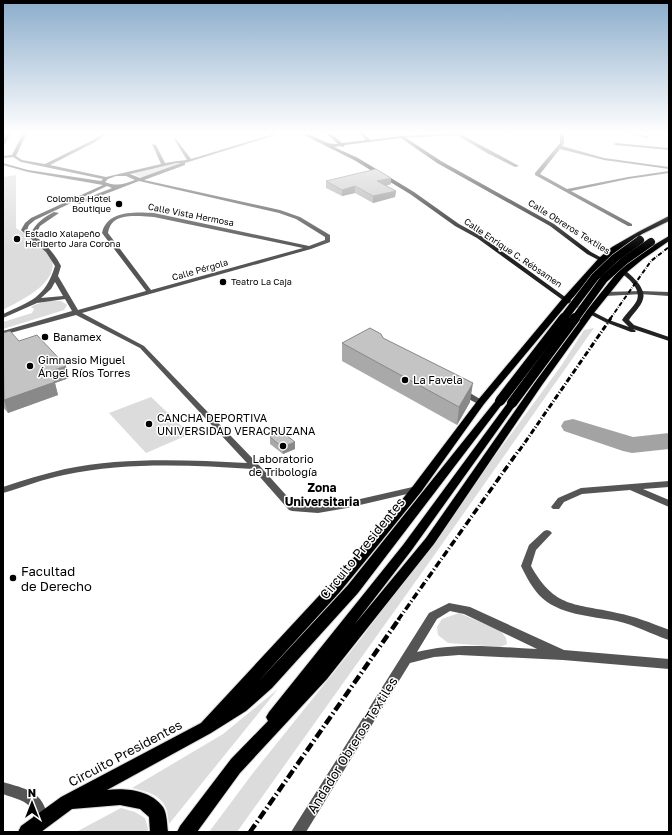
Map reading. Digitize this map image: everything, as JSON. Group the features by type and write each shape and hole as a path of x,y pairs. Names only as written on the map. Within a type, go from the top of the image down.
{"main road":[{"name":"Calle Enrique C. Rébsamen","path":"377,172 412,193 457,225 479,237 566,300 607,321 669,344"},
{"name":"Calle Obreros Textiles","path":"457,172 552,226 589,253 623,271"},
{"path":"206,728 334,589 417,489 481,402 566,300 602,260 615,249 640,233 669,218"},
{"name":"Circuito Presidentes","path":"27,832 67,803 206,728 241,706 267,683 353,589 595,277 615,258 640,240 669,225"},
{"path":"186,832 233,769 407,548 604,279 624,261 669,231"},
{"path":"233,769 322,676 430,541 554,361 590,312 623,271 640,257 669,238"},
{"path":"615,249 614,253 620,258 629,259 640,257"},
{"path":"623,271 638,287 641,293 640,299 625,320 632,326 669,339"},
{"path":"566,300 586,302 599,301"},
{"path":"523,351 526,357 534,362 545,363 554,361"},
{"path":"505,373 515,371 526,373 534,378 538,384"},
{"path":"67,803 120,796 144,801 157,813 158,832"}],"street":[{"path":"34,172 120,187"},
{"path":"75,172 106,178 133,172"},
{"path":"32,236 34,229 39,223 80,202 162,172"},
{"path":"539,172 537,174 630,225"},
{"path":"567,190 628,178 669,172"},
{"path":"121,175 130,175 139,180"},
{"path":"36,301 50,288 58,266 48,249 24,230 27,224 33,219 104,184 106,178"},
{"name":"Calle Pérgola","path":"3,333 76,312 150,294 309,248 328,241 328,236 322,232 298,218 280,212 139,180"},
{"path":"72,200 80,202"},
{"name":"Calle Vista Hermosa","path":"150,294 105,234 105,229 114,219 132,214 154,215 309,248"},
{"path":"55,276 76,312 142,347 255,466 292,508 318,510 347,506 417,489"},
{"path":"605,294 669,294"},
{"path":"3,316 36,301 67,297"},
{"path":"454,388 481,402"},
{"path":"3,490 59,472 121,464 188,462 255,466"},
{"path":"556,507 560,500 581,491 669,484"},
{"path":"632,488 669,504"},
{"path":"547,533 532,548 526,566 531,578 543,594 564,607 619,618 669,635"},
{"name":"Andador Obreros Textiles","path":"298,832 433,616 449,607 466,610 539,646 563,655"},
{"path":"407,659 434,652 460,650 563,655 669,664"},
{"path":"3,788 28,797 38,804 41,813 40,822"}],"shaded area":[{"path":"137,172 159,172 142,178 132,173"},
{"name":"Estadio Xalapeño Heriberto Jara Corona","path":"16,175 16,228 44,247 50,255 53,264 51,273 38,289 3,310 3,177"},
{"path":"47,301 61,301 67,305 64,310 3,329 3,322 32,313 34,309 31,307"},
{"path":"594,328 237,832 209,832 253,773 363,636 561,366 584,330"},
{"name":"CANCHA DEPORTIVA UNIVERSIDAD VERACRUZANA","path":"151,397 190,434 146,453 109,413"},
{"path":"459,613 501,631 506,638 507,644 500,647 448,643 438,635 437,627 442,619"},
{"path":"278,689 169,824 166,808 160,799 142,790 132,788 223,734"},
{"path":"121,808 135,812 145,818 148,829 147,832 76,832"}],"building":[{"path":"364,172 381,172 391,178 377,181 396,191 373,196 355,186 342,190 326,181"},
{"path":"370,328 381,334 383,338 473,383 459,407 342,343"},
{"name":"Gimnasio Miguel Ángel Ríos Torres","path":"10,331 19,341 37,335 66,366 46,373 55,382 4,400 3,333"},
{"path":"282,432 295,442 282,447 270,437"}],"waterway":[{"path":"573,426 632,445 669,441"}],"railway":[{"path":"610,319 651,261 669,247"},
{"path":"519,451 611,318"},
{"path":"398,620 519,450"},
{"path":"250,832 399,619"}],"place":[{"name":"Colombe Hotel Boutique","path":"119,204"},
{"name":"Estadio Xalapeño Heriberto Jara Corona","path":"17,239"},
{"name":"Teatro La Caja","path":"223,282"},
{"name":"Banamex","path":"45,337"},
{"name":"Gimnasio Miguel Ángel Ríos Torres","path":"30,366"},
{"name":"La Favela","path":"405,380"},
{"name":"CANCHA DEPORTIVA UNIVERSIDAD VERACRUZANA","path":"149,424"},
{"name":"Laboratorio de Tribología","path":"283,446"},
{"name":"Facultad de Derecho","path":"13,578"}],"district":[{"name":"Zona Universitaria","path":"322,495"}]}
